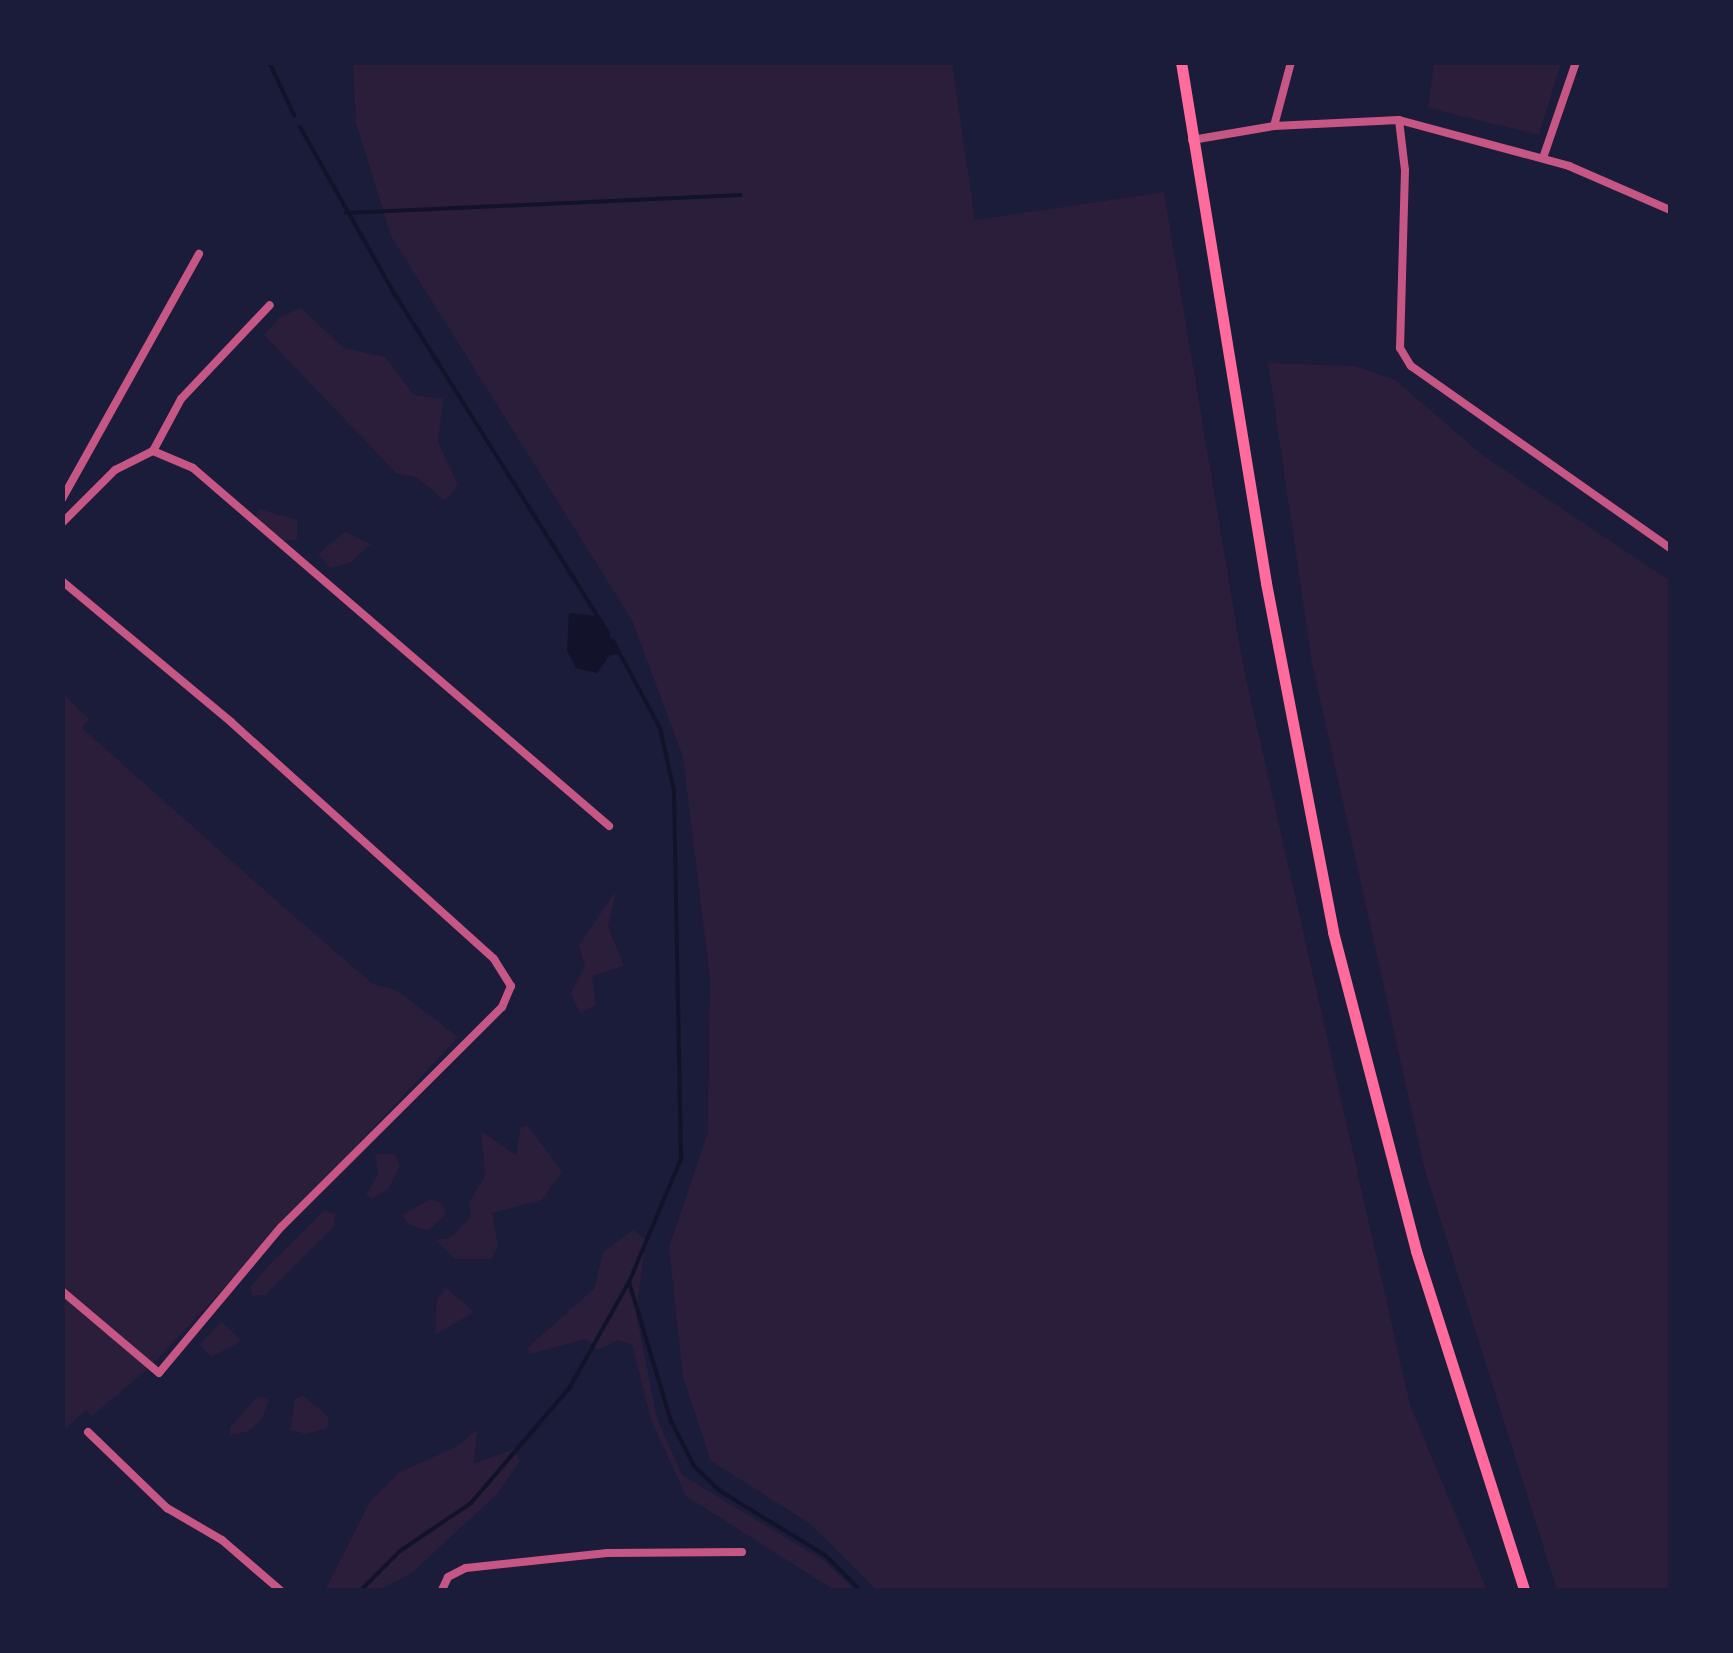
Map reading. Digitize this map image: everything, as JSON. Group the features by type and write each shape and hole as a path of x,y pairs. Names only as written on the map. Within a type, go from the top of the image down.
{"main road":[{"path":"1182,62 1192,140 1333,932 1416,1251 1524,1590"}],"street":[{"path":"1274,126 1291,62"},
{"path":"1543,158 1576,62"},
{"path":"1192,140 1274,126 1399,120 1543,158 1670,210"},
{"path":"1399,120 1406,170 1400,348 1411,366 1670,548"},
{"path":"62,498 199,254"},
{"path":"62,522 115,470 153,451 180,399 270,305"},
{"path":"153,451 193,468 610,826"},
{"path":"62,581 494,959 511,986 502,1007 281,1227 159,1374 62,1291"},
{"path":"88,1432 167,1508 222,1540 280,1590"},
{"path":"442,1590 453,1572 466,1568 607,1552 742,1552"}],"shaded area":[{"path":"353,63 952,63 975,220 1164,192 1243,665 1410,1405 1487,1590 877,1590 809,1523 711,1461 683,1377 669,1247 708,1132 710,979 683,757 632,620 391,236 356,123"},
{"path":"1434,63 1561,63 1539,135 1428,108"},
{"path":"301,308 344,348 385,357 414,395 443,399 438,442 458,485 450,496 444,500 416,477 396,473 264,335 280,317"},
{"path":"1268,363 1355,366 1395,380 1485,457 1670,581 1670,1590 1557,1590 1424,1167 1312,663"},
{"path":"259,509 297,520 297,539 278,542 255,518"},
{"path":"345,532 371,544 350,563 330,568 318,554"},
{"path":"569,613 597,616 621,654 610,655 597,673 576,668 567,651"},
{"path":"62,693 89,719 82,728 271,896 373,984 396,990 458,1037 151,1366 92,1416 86,1410 65,1429"},
{"path":"616,891 608,927 624,966 592,976 596,1004 580,1014 571,993 585,966 579,945"},
{"path":"528,1126 562,1171 542,1200 492,1213 498,1245 492,1259 455,1259 436,1240 450,1238 471,1217 469,1202 485,1176 481,1131 516,1155 521,1127"},
{"path":"375,1154 395,1154 400,1166 389,1188 372,1199 366,1194 378,1175"},
{"path":"430,1199 442,1203 446,1214 428,1231 408,1224 402,1215"},
{"path":"324,1211 336,1214 334,1227 265,1295 252,1296 250,1287"},
{"path":"633,1230 646,1240 636,1313 657,1418 682,1475 823,1560 855,1590 834,1590 686,1496 651,1420 632,1345 618,1340 598,1350 586,1339 529,1354 528,1347 594,1289 603,1252"},
{"path":"446,1288 474,1312 435,1335 437,1299"},
{"path":"222,1322 242,1341 211,1357 199,1344"},
{"path":"302,1395 329,1417 327,1428 306,1434 290,1430 295,1399"},
{"path":"258,1396 269,1400 262,1419 247,1432 230,1435 230,1427"},
{"path":"477,1430 474,1464 514,1449 520,1461 498,1493 412,1573 380,1590 325,1590 370,1502 400,1472 454,1448"}],"waterway":[{"path":"269,62 294,115"},
{"path":"300,127 394,293 608,633"},
{"path":"346,213 741,195"},
{"path":"361,1590 400,1551 471,1503 570,1387 629,1282 681,1159 674,791 660,728 613,641"},
{"path":"629,1282 671,1421 694,1466 720,1491 825,1555 860,1590"}]}
